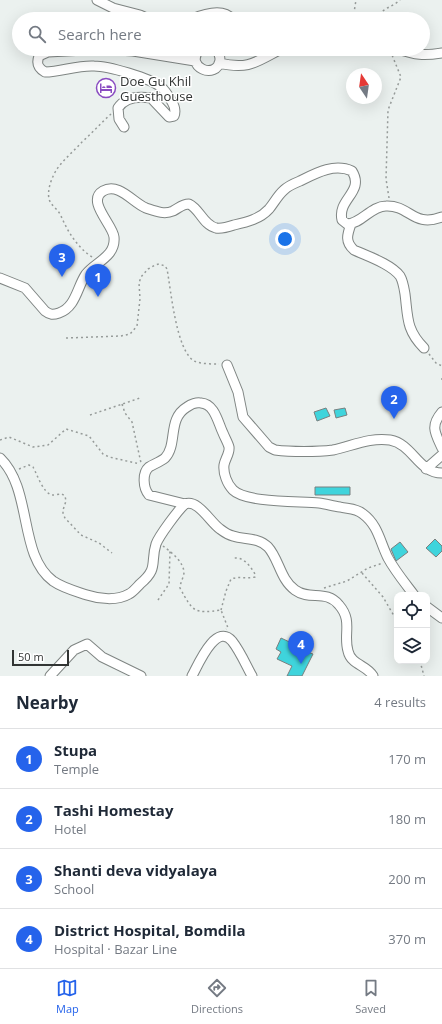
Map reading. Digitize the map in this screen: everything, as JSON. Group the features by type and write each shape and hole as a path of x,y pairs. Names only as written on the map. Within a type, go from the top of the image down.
{"street":[{"path":"98,0 113,8 128,12"},
{"path":"430,54 442,53"},
{"path":"39,56 37,61 38,66 40,70 45,72 95,66 128,74 155,83 166,92 175,111 174,116 169,117 151,98 135,97 124,101 118,108 119,119 124,127"},
{"path":"197,56 199,68 206,71 214,69 219,63 220,56"},
{"path":"219,63 242,66 253,64 268,56"},
{"path":"0,278 25,288 45,312 49,314 54,315 68,308 86,275 106,257 114,242 113,233 101,213 98,200 98,196 106,190 118,190 130,196 144,207 159,212 172,212 181,206 189,204 196,209 210,225 220,228 255,219 262,215 284,189 316,173 335,168 343,168 352,170 356,179 355,189 344,203 341,210 342,220 347,224 351,224 384,206 391,206 422,221 442,217"},
{"path":"351,224 347,240 350,246 354,250 392,268 400,277 404,289 410,330 416,340 424,348"},
{"path":"227,365 238,392 243,417 269,447 275,450 331,450 381,439 400,443 408,449 426,469 431,472 442,473"},
{"path":"373,676 370,671 356,664 351,659 346,641 347,619 344,610 338,603 322,594 308,596 295,590 288,584 271,551 262,542 234,537 218,528 201,510 192,504 185,504 149,495 146,491 145,474 150,466 157,464 165,457 169,449 176,420 182,410 188,406 200,402 207,404 212,408 227,443 228,453 224,465 225,472 230,486 234,491 252,498 321,504 358,510 369,519 375,528 380,536 390,561 412,592"},
{"path":"442,412 436,419 434,426 442,448"},
{"path":"426,469 442,455"},
{"path":"0,458 11,472 20,497 36,562 47,575 59,584 95,597 109,598 128,594 148,577 152,572 157,541 185,504"},
{"path":"430,609 442,618"},
{"path":"192,676 210,644 218,637 227,637 231,640 252,676"},
{"path":"50,676 74,650 88,644 102,657 141,676"}],"path":[{"path":"354,12 356,0"},
{"path":"382,12 388,6 400,0"},
{"path":"391,206 386,179 388,110 401,77 395,56"},
{"path":"100,263 84,252 68,232 59,211 52,205 49,192 51,182 58,169 70,154 118,108"},
{"path":"66,338 121,336 130,334 137,326 140,299 139,283 148,269 159,264 165,266 167,269 179,337 190,357 194,361 202,363 227,365"},
{"path":"424,348 436,363 442,366"},
{"path":"442,378 442,383"},
{"path":"90,415 140,398"},
{"path":"0,440 9,437 33,447 48,445 66,429 89,436 103,454 109,457 142,465 132,422 125,413 122,404"},
{"path":"11,472 25,466 34,467 38,479 49,493 53,495 62,494 65,496 66,501 63,510 65,518 81,535 100,543 112,553"},
{"path":"157,541 179,560 184,572 180,588 193,608 197,612 204,613 221,610"},
{"path":"158,600 169,584 170,551"},
{"path":"218,637 228,628 221,610 231,579 236,577 255,578 255,574 245,561 234,558"},
{"path":"314,595 324,588 347,581 372,566 390,561"},
{"path":"362,572 383,597 394,616"},
{"path":"421,664 424,676"}],"building":[{"path":"326,408 330,416 317,421 314,412"},
{"path":"345,408 347,415 336,418 334,410"},
{"path":"315,487 350,487 350,495 315,495"},
{"path":"435,539 442,546 442,551 436,557 426,548"},
{"path":"400,542 408,552 396,561 391,549"},
{"path":"281,638 298,646 301,640 308,644 305,651 313,654 302,676 287,676 292,666 277,659 281,652 276,649"}],"place":[{"name":"Doe Gu Khil Guesthouse","path":"106,88"},
{"name":"Shanti deva vidyalaya","path":"62,277"},
{"name":"Stupa","path":"98,297"},
{"name":"Tashi Homestay","path":"394,419"},
{"name":"District Hospital, Bomdila","path":"301,664"}]}
